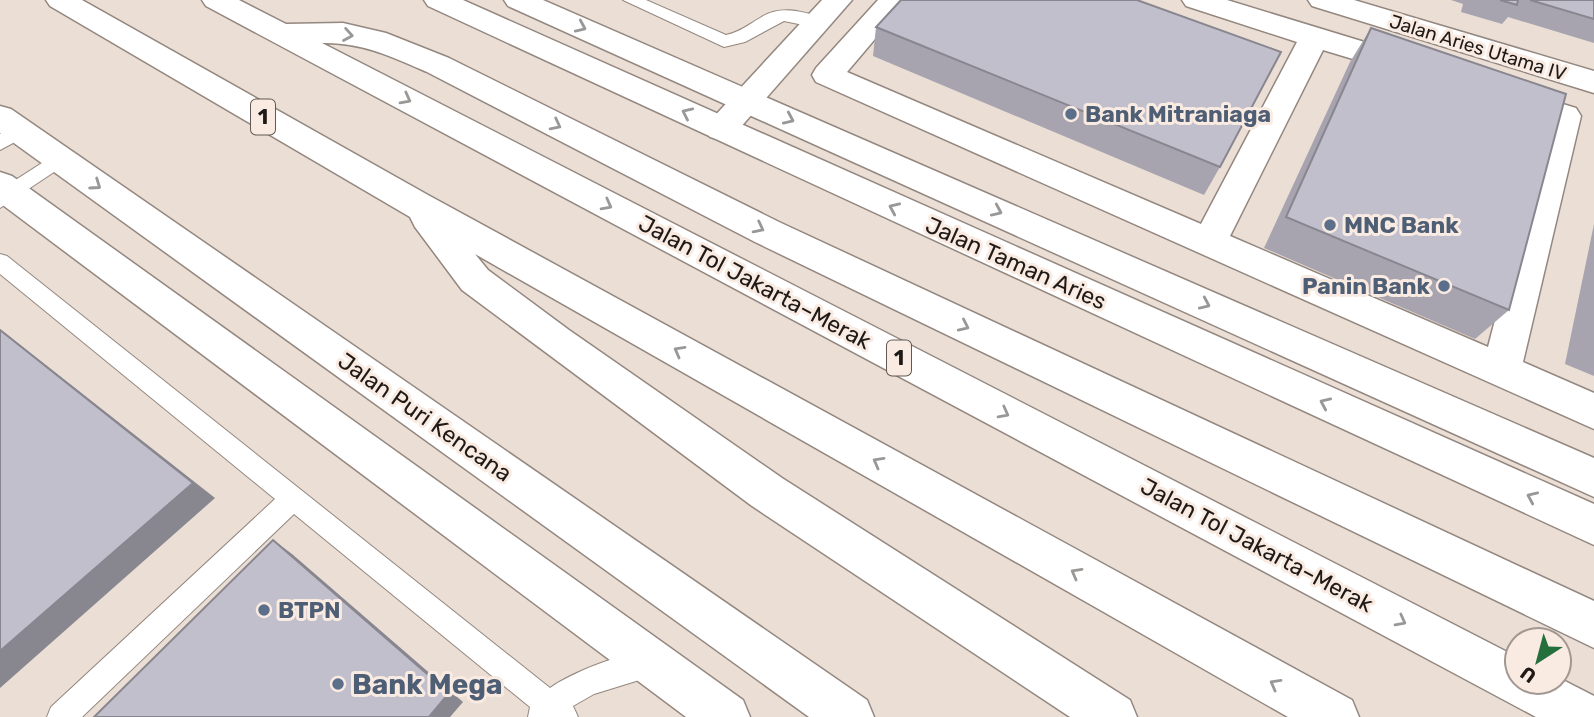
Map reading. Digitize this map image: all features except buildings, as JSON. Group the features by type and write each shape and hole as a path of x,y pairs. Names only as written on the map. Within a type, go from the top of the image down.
{"main road":[{"name":"1","path":"60,0 415,204 1335,717"},
{"name":"Jalan Tol Jakarta–Merak","path":"216,0 1503,674"},
{"name":"Jalan Taman Aries","path":"438,0 1594,525"},
{"name":"Jalan Taman Aries","path":"518,0 1594,478"},
{"path":"721,129 838,0"},
{"path":"827,75 894,0"},
{"path":"1196,0 1439,76"},
{"name":"Jalan Aries Utama IV","path":"1322,0 1380,8 1594,82"},
{"path":"280,34 342,33 386,43 438,65 767,232 1574,616"},
{"path":"1209,243 1314,37"},
{"path":"785,59 1594,411"},
{"path":"1477,88 1579,121 1501,371"},
{"name":"Jalan Puri Kencana","path":"6,130 59,159 850,717"},
{"path":"3,192 726,717"},
{"path":"415,204 475,281 556,341 768,492 1113,717"}],"lane":[{"path":"631,0 724,41 740,39 770,16 781,12 795,12 818,22"},
{"path":"3,192 59,159"},
{"path":"0,262 293,498 551,713 591,681 652,663"},
{"path":"61,717 293,498"}],"place":[{"name":"Bank Mitraniaga","path":"1071,114"},
{"name":"MNC Bank","path":"1330,225"},
{"name":"Panin Bank","path":"1444,286"},
{"name":"BTPN","path":"264,610"},
{"name":"Bank Mega","path":"338,684"}]}
